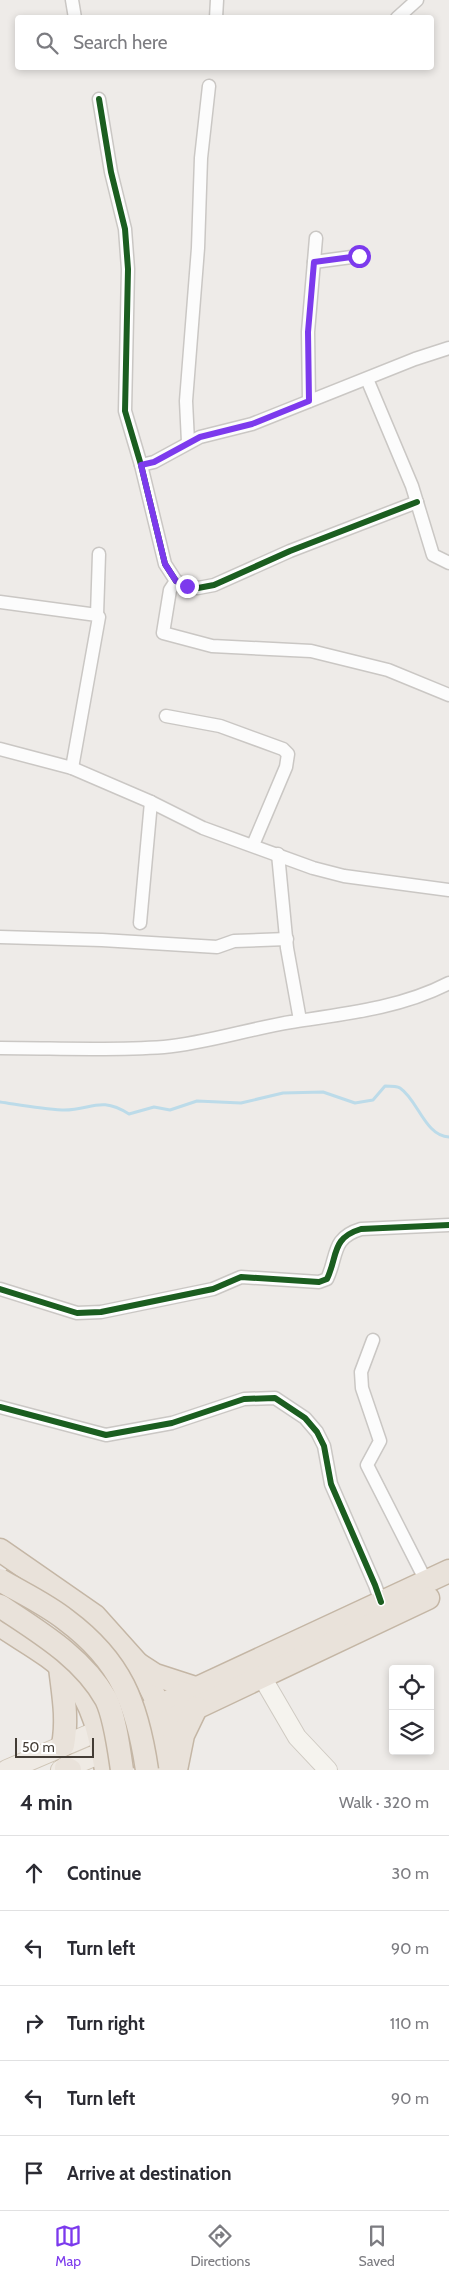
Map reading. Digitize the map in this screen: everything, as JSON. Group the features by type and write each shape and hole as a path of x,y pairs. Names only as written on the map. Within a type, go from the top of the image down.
{"highway":[{"path":"0,1550 94,1616 138,1664 195,1698 262,1677 449,1588"},
{"path":"0,1625 60,1667 72,1678 88,1703 102,1751 161,1714 381,1602 449,1571"},
{"path":"0,1580 64,1618 108,1658 126,1690 133,1708 147,1770"},
{"path":"0,1606 56,1642 87,1672 106,1700 122,1770"},
{"path":"138,1664 161,1714 169,1770"},
{"path":"60,1667 66,1706 66,1726 63,1745"},
{"path":"176,1770 195,1698"}],"main road":[{"path":"7,1770 63,1745 102,1751"},
{"path":"66,1769 102,1751"}],"street":[{"path":"72,0 74,15"},
{"path":"216,0 216,15"},
{"path":"400,15 417,0"},
{"path":"188,442 186,401 198,248 201,158 209,86"},
{"path":"99,99 111,172 125,229 128,269 125,410 141,465 165,564 178,586 163,633 212,646 311,651 388,670 449,695"},
{"path":"309,401 308,332 316,238"},
{"path":"314,262 359,256"},
{"path":"141,465 154,462 200,437 252,424 415,359 449,348"},
{"path":"366,379 417,502 433,555 449,563"},
{"path":"178,586 198,588 214,585 290,551 417,502"},
{"path":"72,768 99,617 97,615 99,554"},
{"path":"0,602 97,615"},
{"path":"166,716 220,726 284,749 288,754 286,767 253,845"},
{"path":"0,749 72,768 151,802 203,828 313,868 344,876 449,890"},
{"path":"140,923 151,802"},
{"path":"278,854 287,939 300,1020"},
{"path":"0,937 102,940 217,947 234,941 287,939"},
{"path":"0,1048 112,1050 165,1047 300,1020 365,1010 416,997 449,983"},
{"path":"0,1290 77,1313 101,1312 213,1289 241,1277 319,1282 327,1279 338,1242 350,1232 361,1229 449,1225"},
{"path":"373,1340 361,1372 362,1388 380,1441 367,1465 426,1582"},
{"path":"0,1407 106,1435 172,1423 244,1399 275,1398 306,1418 324,1446 331,1484 381,1602"},
{"path":"262,1677 297,1737 328,1770"}],"waterway":[{"path":"0,1102 62,1110 102,1105 119,1108 129,1114 154,1107 170,1110 197,1101 241,1103 283,1093 323,1092 355,1103 373,1100 385,1086 393,1086 400,1088 406,1094 434,1131 449,1137"}],"cycle path":[{"path":"99,99 111,172 125,229 128,269 125,411 141,465 165,564 176,581 198,588 214,585 290,551 417,502"},
{"path":"0,1289 77,1313 101,1312 213,1289 241,1277 319,1282 327,1279 340,1243 351,1233 361,1229 449,1225"},
{"path":"0,1407 106,1435 172,1423 244,1399 275,1398 305,1418 317,1432 324,1446 331,1484 381,1602"}],"route":[{"path":"187,586 176,581 165,564 141,465 154,462 200,437 252,424 309,401 308,332 314,262 359,256"}]}
